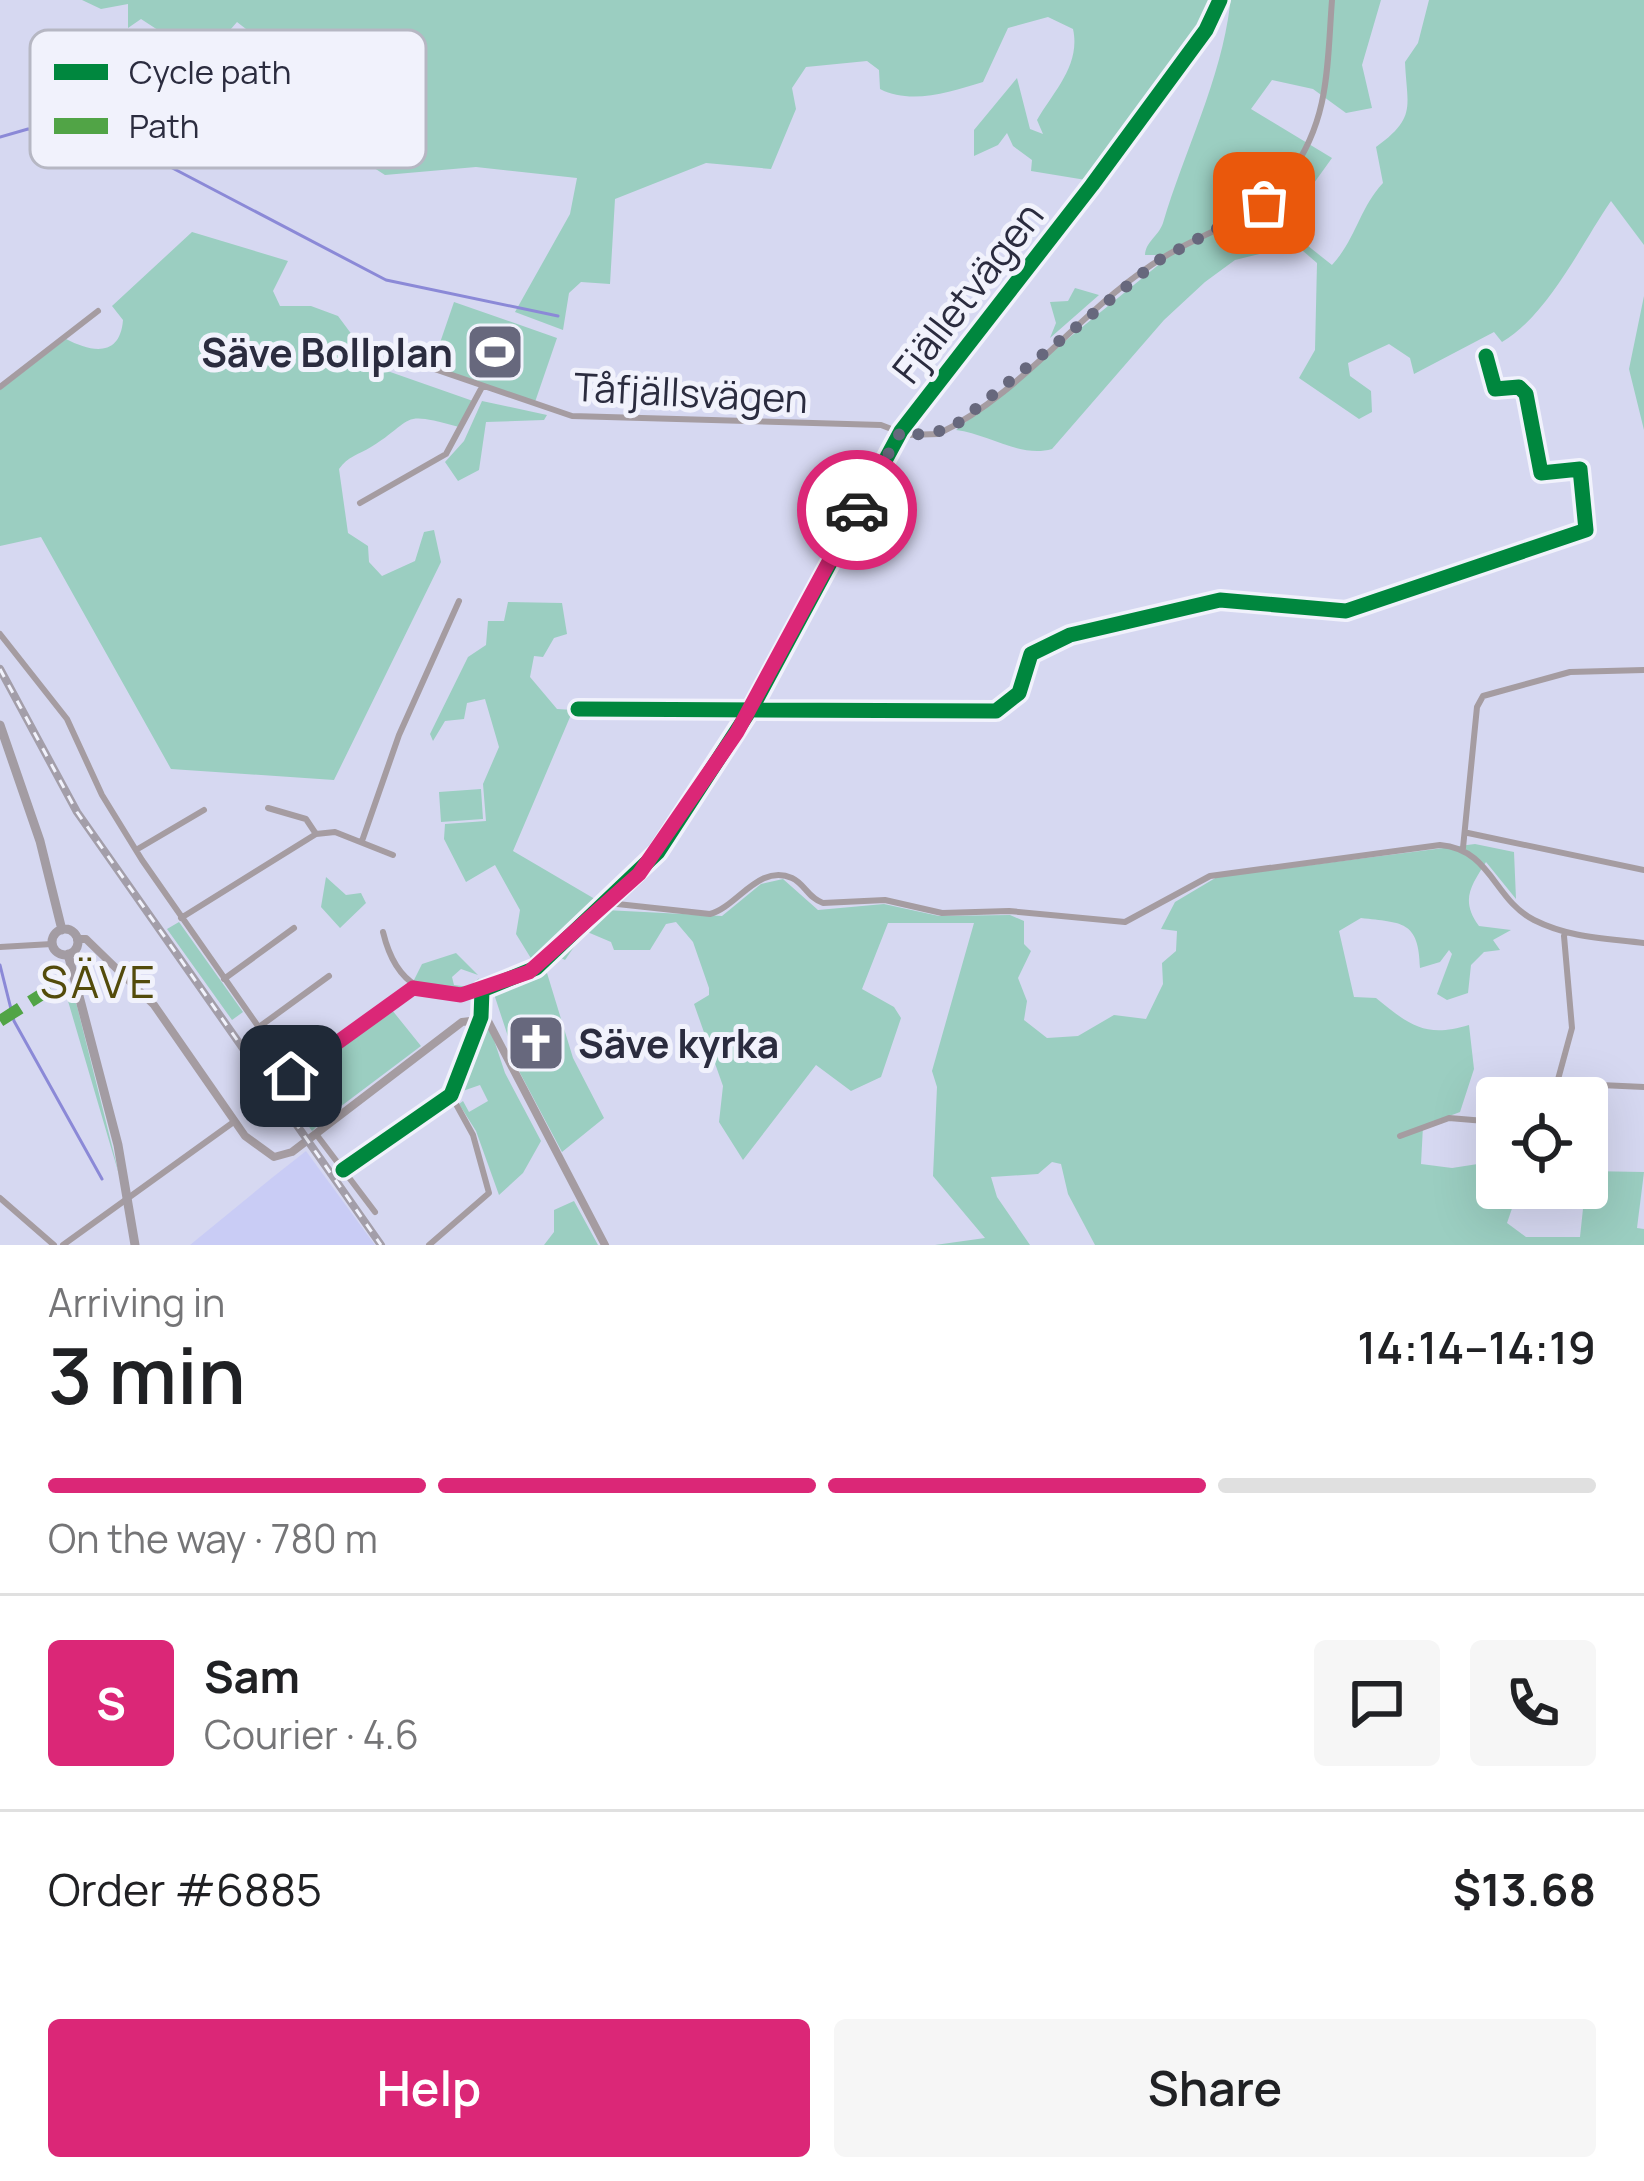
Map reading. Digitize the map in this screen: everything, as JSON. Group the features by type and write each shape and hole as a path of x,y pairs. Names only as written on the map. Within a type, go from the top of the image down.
{"main road":[{"path":"0,724 40,841 62,930 77,939 68,954"},
{"path":"62,930 52,944 68,954 128,1195 135,1245"}],"street":[{"name":"Fjälletvägen","path":"482,990 536,968 658,852 750,710 901,431 1091,187 1206,30 1220,0"},
{"name":"Tåfjällsvägen","path":"414,362 572,416 880,425 923,435 952,428 1159,260 1264,203 1290,174 1322,115 1330,68 1332,0"},
{"path":"0,387 98,311"},
{"path":"578,709 996,711 1019,693 1030,654 1070,635 1233,598 1346,611 1586,530 1580,469 1541,473 1526,394 1519,387 1495,389 1486,356"},
{"path":"360,502 446,454 482,387"},
{"path":"362,842 398,736 459,601"},
{"path":"0,634 67,719 102,795 136,850 327,1125"},
{"path":"1463,848 1477,707 1484,696 1570,672 1644,670"},
{"path":"268,808 306,819 316,833"},
{"path":"136,850 204,810"},
{"path":"182,918 316,833 335,832 392,855"},
{"path":"1468,833 1644,870"},
{"path":"608,903 715,913 752,885 783,876 823,903 885,900 942,913 1010,911 1119,922 1152,911 1210,877 1421,847 1463,848 1480,860 1519,909 1564,936 1644,943"},
{"path":"224,979 294,928"},
{"path":"343,1170 451,1095 481,1017 482,990 450,996 413,988 394,965 383,932"},
{"path":"1558,1077 1573,1017 1564,936"},
{"path":"77,939 86,938 109,966 141,990 235,1121 270,1156 289,1153 462,1022 481,1017 495,1026 514,1077 605,1245"},
{"path":"0,947 24,950 52,944"},
{"path":"258,1027 329,976"},
{"path":"291,1076 413,988"},
{"path":"1608,1085 1644,1087"},
{"path":"429,1245 490,1193 473,1135 451,1095"},
{"path":"1400,1136 1449,1118 1476,1120"},
{"path":"63,1245 235,1121"},
{"path":"316,1133 375,1212"},
{"path":"0,1198 54,1245"}],"shaded area":[{"path":"306,1151 375,1245 190,1245 273,1177"}],"green space":[{"path":"82,0 1381,0 1362,65 1372,108 1346,113 1313,89 1272,80 1251,109 1332,158 1283,226 1332,265 1383,183 1376,147 1404,119 1408,101 1405,62 1418,43 1429,0 1644,0 1644,245 1611,201 1549,297 1502,342 1494,332 1414,374 1410,358 1389,344 1348,363 1350,376 1371,391 1372,412 1359,419 1299,378 1315,350 1317,263 1296,245 1235,260 1164,320 1052,449 1028,450 956,430 1162,262 1156,255 1145,255 1146,250 1163,223 1210,88 1230,5 1211,14 1092,181 1031,171 1032,160 1013,146 1007,133 998,145 974,156 974,130 1017,78 1030,129 1043,134 1037,120 1064,78 1074,42 1073,29 1048,17 1008,28 983,82 944,93 892,94 880,89 879,70 867,61 806,67 792,88 796,109 771,169 706,163 615,199 610,284 581,282 569,293 563,330 515,312 570,214 577,178 476,167 385,175 374,168 426,168 426,30 247,30 237,22 230,30 158,30 141,19 128,28 128,4 101,9"},
{"path":"192,232 288,261 273,291 280,306 311,306 338,316 376,367 473,401 459,427 409,420 339,469 348,533 368,546 369,562 382,576 415,561 424,532 434,530 441,562 334,780 171,769 41,537 0,546 0,390 66,339 94,349 110,346 123,320 112,306"},
{"path":"1075,288 1099,295 1050,338 1056,323 1050,302 1068,301"},
{"path":"1644,296 1644,430 1629,369"},
{"name":"Säve Bollplan","path":"454,302 557,338 535,402 432,366"},
{"path":"482,401 547,415 544,420 486,422 479,470 458,481 445,462 464,441"},
{"path":"508,602 562,603 567,634 554,638 543,657 534,656 530,677 557,709 573,710 513,851 600,902 532,960 516,934 520,910 495,865 466,882 444,839 445,824 486,821 483,784 499,747 485,699 467,703 464,719 445,721 433,741 430,734 468,657 486,645 488,621 504,621"},
{"path":"481,789 483,819 441,822 439,792"},
{"path":"1475,844 1514,852 1516,899 1486,862 1472,886 1470,908 1479,926 1511,930 1493,940 1500,950 1484,952 1471,965 1468,993 1447,1000 1437,994 1452,954 1449,950 1440,962 1420,968 1412,932 1397,923 1361,918 1339,931 1354,997 1376,998 1409,1022 1430,1030 1469,1025 1474,1069 1460,1112 1423,1126 1421,1164 1452,1168 1476,1164 1476,1209 1512,1209 1507,1223 1526,1237 1580,1237 1583,1209 1608,1209 1608,1171 1644,1172 1637,1228 1644,1229 1644,1245 1095,1245 1068,1194 1061,1164 1052,1162 1038,1174 991,1177 997,1197 1030,1245 935,1245 985,1238 933,1176 937,1087 932,1071 974,923 888,923 862,989 894,1007 901,1018 881,1077 851,1091 816,1065 743,1160 719,1122 723,1086 694,1004 709,995 709,988 693,942 676,922 666,924 650,950 614,950 611,942 585,931 565,960 555,955 605,910 722,916 761,884 783,879 818,910 884,904 939,916 1010,915 1024,921 1024,944 1031,951 1018,978 1027,1001 1024,1020 1047,1038 1078,1036 1114,1015 1146,1019 1163,984 1162,963 1176,951 1177,931 1161,929 1175,902 1217,877"},
{"path":"326,877 346,895 361,893 366,903 340,928 321,907"},
{"path":"179,922 243,1012 232,1020 167,929"},
{"path":"456,953 478,975 461,969 452,977 454,985 470,987 479,978 475,989 455,994 412,984 422,964"},
{"path":"547,973 573,1058 604,1118 562,1152 520,1073 494,994 495,987"},
{"path":"67,983 77,1006 120,1178 63,984"},
{"path":"392,1010 421,1046 328,1116 300,1076"},
{"path":"481,1025 491,1031 505,1073 541,1141 523,1173 499,1195 476,1131 459,1104 463,1101 469,1112 488,1101 480,1085 454,1094"},
{"path":"261,1039 313,1112 317,1126 312,1131 251,1046"},
{"path":"574,1201 598,1245 544,1245 554,1232 554,1210"}],"waterway":[{"path":"0,137 30,129"},
{"path":"172,168 386,280 558,316"},
{"path":"0,965 14,1021 102,1179"}],"railway":[{"path":"0,669 77,812 381,1245"}],"marked path":[{"path":"0,1021 61,982"}],"cycle path":[{"path":"343,1170 451,1095 481,1017 482,990 536,968 658,852 754,704 901,431 1092,185 1206,30 1220,0"},
{"path":"578,709 996,711 1019,693 1031,654 1070,635 1220,600 1346,611 1586,530 1580,469 1541,473 1526,394 1519,387 1495,389 1486,356"}],"way so far":[{"path":"857,510 901,431 923,435 952,428 1159,260 1264,203"}],"place":[{"name":"Säve Bollplan","path":"495,352"},
{"name":"Säve kyrka","path":"536,1043"}],"district":[{"name":"SÄVE","path":"99,981"}],"route":[{"path":"291,1076 413,988 461,995 536,968 564,937 639,874 737,732 857,510"}]}
